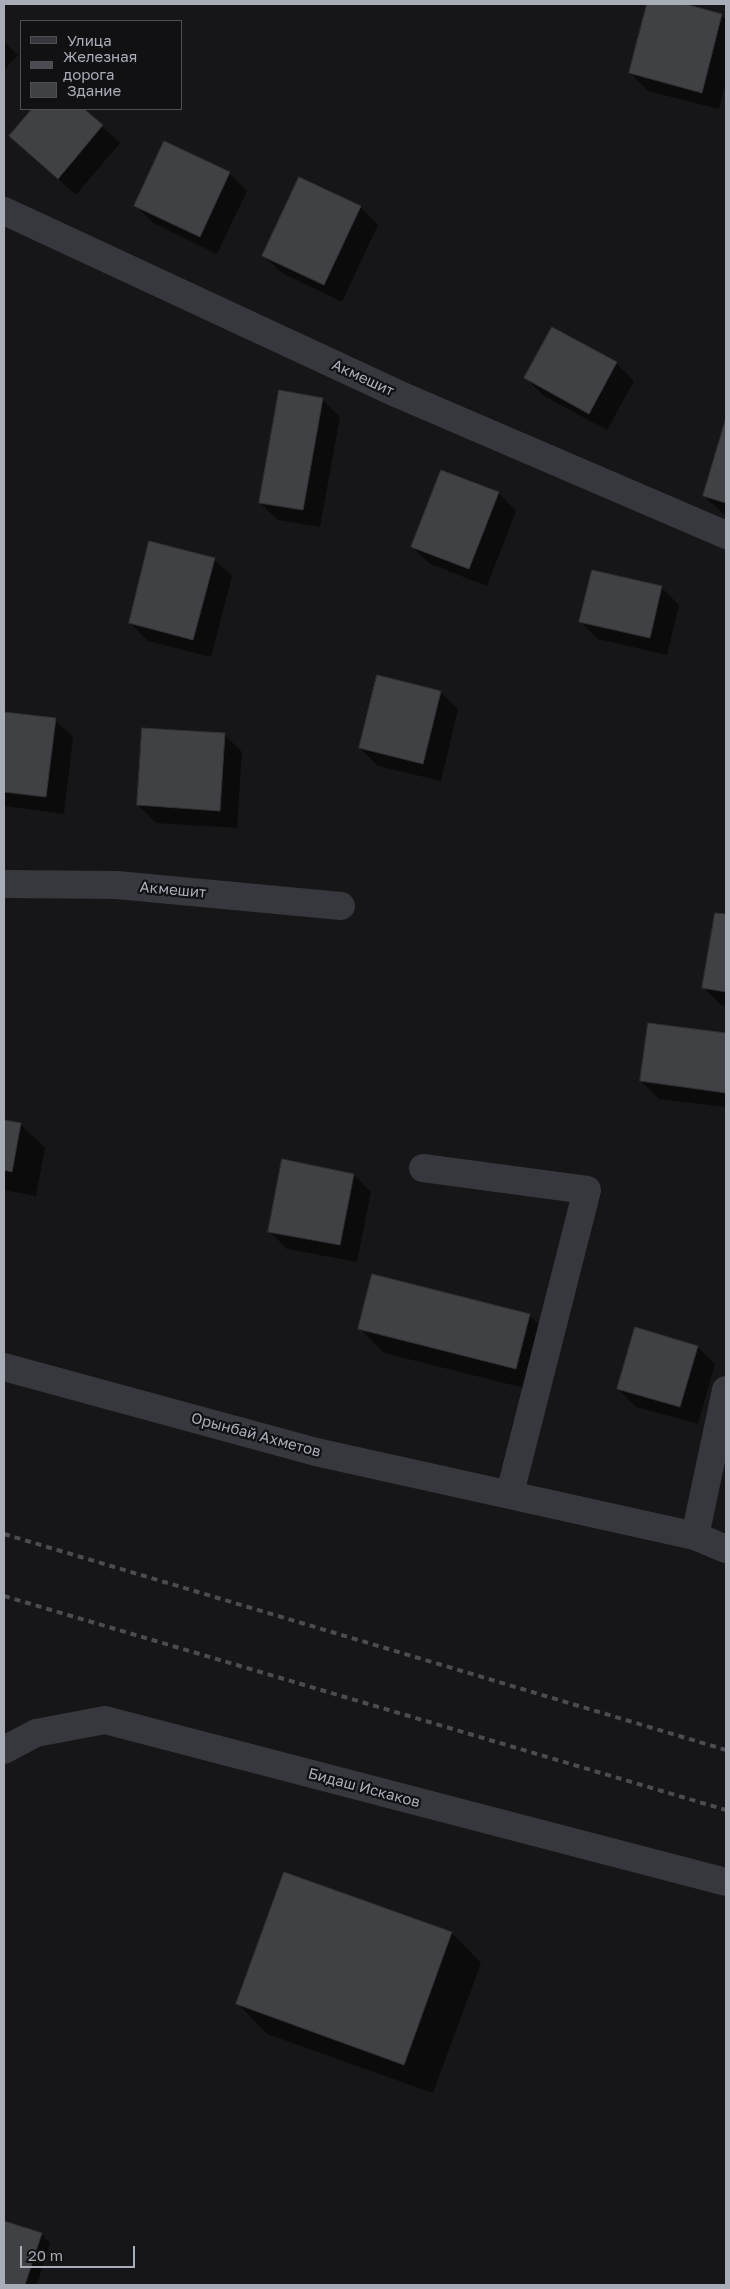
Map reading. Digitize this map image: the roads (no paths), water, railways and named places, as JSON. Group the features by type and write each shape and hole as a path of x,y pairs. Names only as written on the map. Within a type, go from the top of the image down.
{"street":[{"name":"Акмешит","path":"4,211 398,394 726,534"},
{"name":"Акмешит","path":"4,884 117,885 341,906"},
{"path":"423,1168 587,1190 510,1493"},
{"name":"Орынбай Ахметов","path":"4,1367 316,1452 510,1493 695,1536 726,1549"},
{"path":"695,1536 726,1390"},
{"name":"Бидаш Искаков","path":"4,1750 36,1733 105,1720 726,1882"}],"railway":[{"path":"4,1534 726,1750"},
{"path":"4,1596 726,1810"}]}
